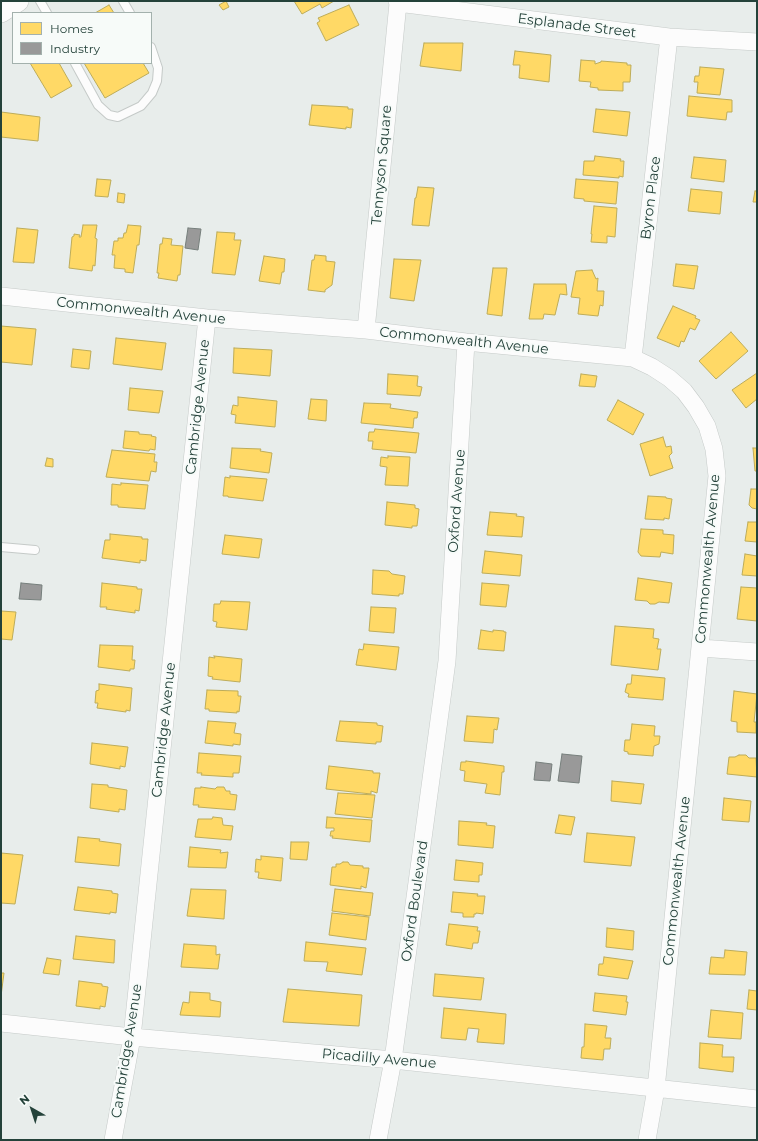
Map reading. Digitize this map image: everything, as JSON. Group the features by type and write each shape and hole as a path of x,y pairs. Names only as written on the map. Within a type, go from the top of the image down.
{"street":[{"path":"1,12 18,1"},
{"name":"Esplanade Street","path":"397,2 669,37 757,42"},
{"name":"Tennyson Square","path":"366,330 397,2"},
{"name":"Byron Place","path":"633,358 669,37"},
{"name":"Commonwealth Avenue","path":"1,296 207,318 366,330 466,342 633,358 670,378 684,391 696,407 707,426 714,449 717,476 656,1089 647,1140"},
{"name":"Cambridge Avenue","path":"113,1140 132,1037 207,318"},
{"name":"Oxford Avenue","path":"447,661 466,342"},
{"path":"700,648 757,652"},
{"name":"Oxford Boulevard","path":"378,1140 394,1060 447,661"},
{"name":"Picadilly Avenue","path":"1,1023 132,1037 394,1060 757,1099"}],"lane":[{"path":"40,1 46,12"},
{"path":"122,1 129,12"},
{"path":"76,64 98,105 108,115 118,117 141,106 152,93 158,81 158,68 152,51"},
{"path":"1,547 35,550"}],"building: Homes":[{"path":"226,1 229,7 223,10 219,5"},
{"path":"294,1 334,1 322,8 320,4 302,14"},
{"path":"109,5 113,12 97,12"},
{"path":"349,5 359,25 326,41 317,23 320,21 318,18"},
{"path":"424,43 463,43 461,71 420,66"},
{"path":"515,51 551,55 549,82 519,78 520,65 513,65"},
{"path":"581,60 595,61 595,64 601,61 627,63 627,65 631,65 630,82 623,82 623,91 598,90 598,88 590,87 591,82 579,81"},
{"path":"31,64 60,64 72,86 51,98"},
{"path":"85,64 144,64 149,73 105,98"},
{"path":"700,67 724,69 720,95 697,93 698,82 694,82 695,76 699,76"},
{"path":"689,96 732,100 732,112 727,112 726,120 687,116"},
{"path":"312,105 348,107 348,109 353,109 351,128 346,127 346,129 309,125"},
{"path":"596,109 630,112 627,136 593,132"},
{"path":"1,112 40,117 38,141 1,137"},
{"path":"595,156 621,159 620,161 624,161 623,177 583,175 584,161 594,161"},
{"path":"694,157 726,160 724,182 691,178"},
{"path":"97,179 111,180 108,197 95,196"},
{"path":"576,179 618,182 616,204 584,201 584,199 574,198"},
{"path":"418,187 434,188 429,226 412,225 415,198"},
{"path":"691,189 722,192 720,214 688,211"},
{"path":"755,191 757,191 757,202 753,202"},
{"path":"118,193 125,194 124,203 117,202"},
{"path":"594,206 617,208 615,237 607,236 607,243 591,242"},
{"path":"83,225 97,225 95,238 97,239 95,266 93,265 92,271 69,268 72,237 74,234 80,235 79,237 81,237"},
{"path":"128,225 141,226 139,245 137,245 133,273 125,272 125,269 114,268 115,255 112,255 114,241 118,241 118,238 123,238"},
{"path":"17,228 38,230 34,263 13,262"},
{"path":"217,232 235,233 234,240 241,240 235,275 212,273"},
{"path":"163,238 172,239 171,245 183,246 180,275 178,275 177,281 158,278 159,273 157,273 160,244 162,244"},
{"path":"315,255 326,256 326,261 335,262 332,285 325,290 325,292 308,290 312,260 314,260"},
{"path":"264,256 285,259 284,272 282,272 280,284 259,281"},
{"path":"394,259 421,260 414,301 390,298"},
{"path":"676,264 698,266 694,289 673,286"},
{"path":"493,268 507,268 502,316 487,314"},
{"path":"592,270 596,279 598,278 597,291 604,291 603,306 600,305 598,316 578,314 580,298 571,297 576,271"},
{"path":"534,284 566,284 567,295 560,294 555,315 544,314 543,319 529,319"},
{"path":"673,306 696,316 695,318 700,320 695,330 690,328 684,342 681,341 679,347 657,338"},
{"path":"1,326 36,329 32,365 1,362"},
{"path":"731,332 748,351 716,379 699,361"},
{"path":"116,338 166,343 162,370 113,364"},
{"path":"234,348 272,350 270,376 233,373"},
{"path":"73,349 91,351 89,369 71,367"},
{"path":"757,373 757,399 746,408 732,390"},
{"path":"388,374 418,376 417,386 422,387 420,396 387,394"},
{"path":"581,374 597,376 595,387 579,386"},
{"path":"130,388 163,391 159,413 128,410"},
{"path":"238,397 277,401 275,427 235,423 236,415 231,414 233,405 238,406"},
{"path":"311,399 327,400 326,421 308,419"},
{"path":"618,400 644,414 633,435 607,420"},
{"path":"364,403 391,404 390,408 418,412 417,418 414,418 413,428 361,423"},
{"path":"375,429 419,433 416,453 372,449 373,441 368,441 369,432 374,432"},
{"path":"125,431 139,432 139,434 152,435 151,436 156,437 155,450 150,449 149,451 123,448"},
{"path":"663,437 666,447 671,446 672,453 669,456 673,468 650,476 640,444"},
{"path":"232,448 261,449 260,451 272,453 269,473 230,468"},
{"path":"753,448 757,448 757,471 755,471"},
{"path":"112,450 155,454 154,462 157,462 156,472 151,471 149,481 106,477"},
{"path":"388,456 410,457 408,486 385,485 387,467 380,466 381,457 388,458"},
{"path":"47,458 53,459 53,467 45,466"},
{"path":"230,476 267,479 263,501 223,496 225,477 230,478"},
{"path":"121,483 148,485 145,509 111,505 112,484 121,485"},
{"path":"751,489 757,489 757,509 752,508 749,505"},
{"path":"648,496 666,497 672,499 669,519 645,519"},
{"path":"387,502 415,505 415,508 419,509 417,526 412,526 412,528 385,525"},
{"path":"490,512 517,514 516,516 524,517 522,537 487,535"},
{"path":"748,522 757,522 757,542 745,541"},
{"path":"641,529 663,530 663,534 674,535 673,554 661,552 660,557 641,556 638,552"},
{"path":"110,534 142,537 142,539 148,539 146,561 140,560 140,563 102,558 105,540 110,540"},
{"path":"225,535 262,539 259,558 222,554"},
{"path":"485,551 522,555 520,576 482,573"},
{"path":"745,554 757,556 757,576 742,575"},
{"path":"373,570 389,571 392,574 405,576 403,594 399,594 399,596 372,594"},
{"path":"638,578 672,583 669,603 659,602 650,604 647,601 635,600"},
{"path":"102,583 137,587 137,589 142,589 139,611 135,610 135,613 100,607"},
{"path":"482,583 509,585 506,607 480,605"},
{"path":"741,587 757,588 757,621 737,619"},
{"path":"221,601 250,602 247,630 216,627 217,622 213,621 214,604 220,604"},
{"path":"371,607 396,608 394,633 369,631"},
{"path":"1,611 16,612 12,640 1,639"},
{"path":"615,626 654,629 653,638 659,639 657,649 661,649 658,670 611,665"},
{"path":"481,630 506,632 504,651 478,649"},
{"path":"364,644 399,647 396,670 356,665 359,649 363,650"},
{"path":"100,645 133,646 132,660 135,660 134,669 130,669 130,671 98,667"},
{"path":"214,656 242,659 240,682 212,679 213,677 208,676 209,657 215,658"},
{"path":"632,675 665,678 663,700 628,697 629,694 625,692 627,684 631,684"},
{"path":"99,684 132,688 130,711 126,710 126,712 97,708 98,703 95,703 96,691 99,690"},
{"path":"207,690 238,691 238,696 241,696 239,712 209,711 209,709 205,709"},
{"path":"734,691 757,694 754,722 756,722 756,733 737,732 737,722 731,721"},
{"path":"467,716 499,718 497,730 494,729 493,743 464,741"},
{"path":"208,721 236,723 234,733 241,734 240,745 233,744 233,746 205,743"},
{"path":"340,721 377,723 377,725 383,726 381,742 376,742 376,744 336,741"},
{"path":"632,724 655,726 654,736 660,736 659,744 654,746 653,756 628,754 628,752 624,751 625,740 630,740"},
{"path":"92,743 128,747 125,767 120,766 120,769 90,764"},
{"path":"199,753 241,756 239,773 233,773 233,777 201,775 202,773 197,773"},
{"path":"746,755 749,758 756,758 757,777 727,774 729,757"},
{"path":"466,761 504,766 500,795 485,793 487,784 464,781 465,771 460,770 461,762"},
{"path":"329,766 380,773 377,793 371,791 371,794 326,789"},
{"path":"612,781 644,784 641,804 611,801"},
{"path":"92,784 108,785 108,787 127,790 125,810 119,809 119,812 90,808"},
{"path":"201,787 215,789 217,787 224,787 226,791 230,791 230,794 237,795 235,810 198,807 199,805 193,805 195,788"},
{"path":"338,793 375,795 372,818 335,814"},
{"path":"724,798 751,801 749,822 722,820"},
{"path":"559,815 575,817 571,835 555,833"},
{"path":"213,817 222,818 223,825 233,826 231,840 195,837 198,819 212,819"},
{"path":"327,817 372,820 370,842 332,838 333,836 330,836 331,831 334,831 334,828 326,828"},
{"path":"459,821 487,823 486,825 495,826 493,848 458,845"},
{"path":"587,833 635,837 631,866 584,862"},
{"path":"78,837 100,839 99,841 121,844 119,866 75,862"},
{"path":"291,842 309,842 307,860 290,859"},
{"path":"190,847 221,850 220,853 228,852 226,868 188,867"},
{"path":"1,853 23,855 15,904 1,903"},
{"path":"261,856 283,858 281,881 258,878 259,872 255,872 256,859 261,860"},
{"path":"456,860 483,863 482,875 479,875 479,882 454,880"},
{"path":"348,862 350,865 363,866 363,868 369,868 366,888 361,886 361,889 330,885 332,867 336,867 336,864"},
{"path":"78,887 112,891 112,893 118,894 116,913 110,912 110,914 74,910"},
{"path":"191,889 226,890 224,919 187,916"},
{"path":"335,889 373,893 370,916 332,911"},
{"path":"453,892 485,896 483,914 476,913 474,914 474,917 463,917 463,913 451,912"},
{"path":"332,913 369,917 366,940 329,935"},
{"path":"449,924 478,927 477,931 480,931 478,943 473,943 472,949 446,945"},
{"path":"607,928 634,931 633,950 606,947"},
{"path":"76,936 115,940 114,963 73,959"},
{"path":"306,942 366,948 362,975 326,971 328,962 304,961"},
{"path":"184,944 216,946 216,955 220,954 218,969 181,967"},
{"path":"725,950 747,952 745,975 709,974 711,957 724,958"},
{"path":"604,957 633,961 628,979 598,975 599,964 603,964"},
{"path":"47,958 61,960 59,975 43,973"},
{"path":"1,973 4,973 1,996"},
{"path":"435,974 484,978 481,1000 433,996"},
{"path":"79,981 102,984 102,986 108,987 105,1007 100,1006 100,1009 76,1006"},
{"path":"288,989 362,995 359,1026 283,1022"},
{"path":"749,990 757,991 757,1010 747,1009"},
{"path":"190,992 210,993 210,1000 221,1002 220,1017 180,1015 183,1002 189,1003"},
{"path":"595,993 627,996 626,1002 628,1002 626,1015 593,1011"},
{"path":"444,1008 506,1014 504,1044 477,1042 479,1029 468,1028 466,1040 441,1038"},
{"path":"711,1010 743,1013 741,1039 708,1037"},
{"path":"585,1024 607,1026 605,1038 611,1038 610,1049 604,1049 603,1060 581,1058 582,1047 584,1047"},
{"path":"700,1043 723,1045 722,1057 734,1057 733,1072 699,1068"}],"building: Industry":[{"path":"188,228 201,229 198,250 185,248"},
{"path":"21,583 42,585 41,600 19,599"},
{"path":"562,754 582,756 579,783 558,781"},
{"path":"536,762 552,764 550,781 534,780"}]}
